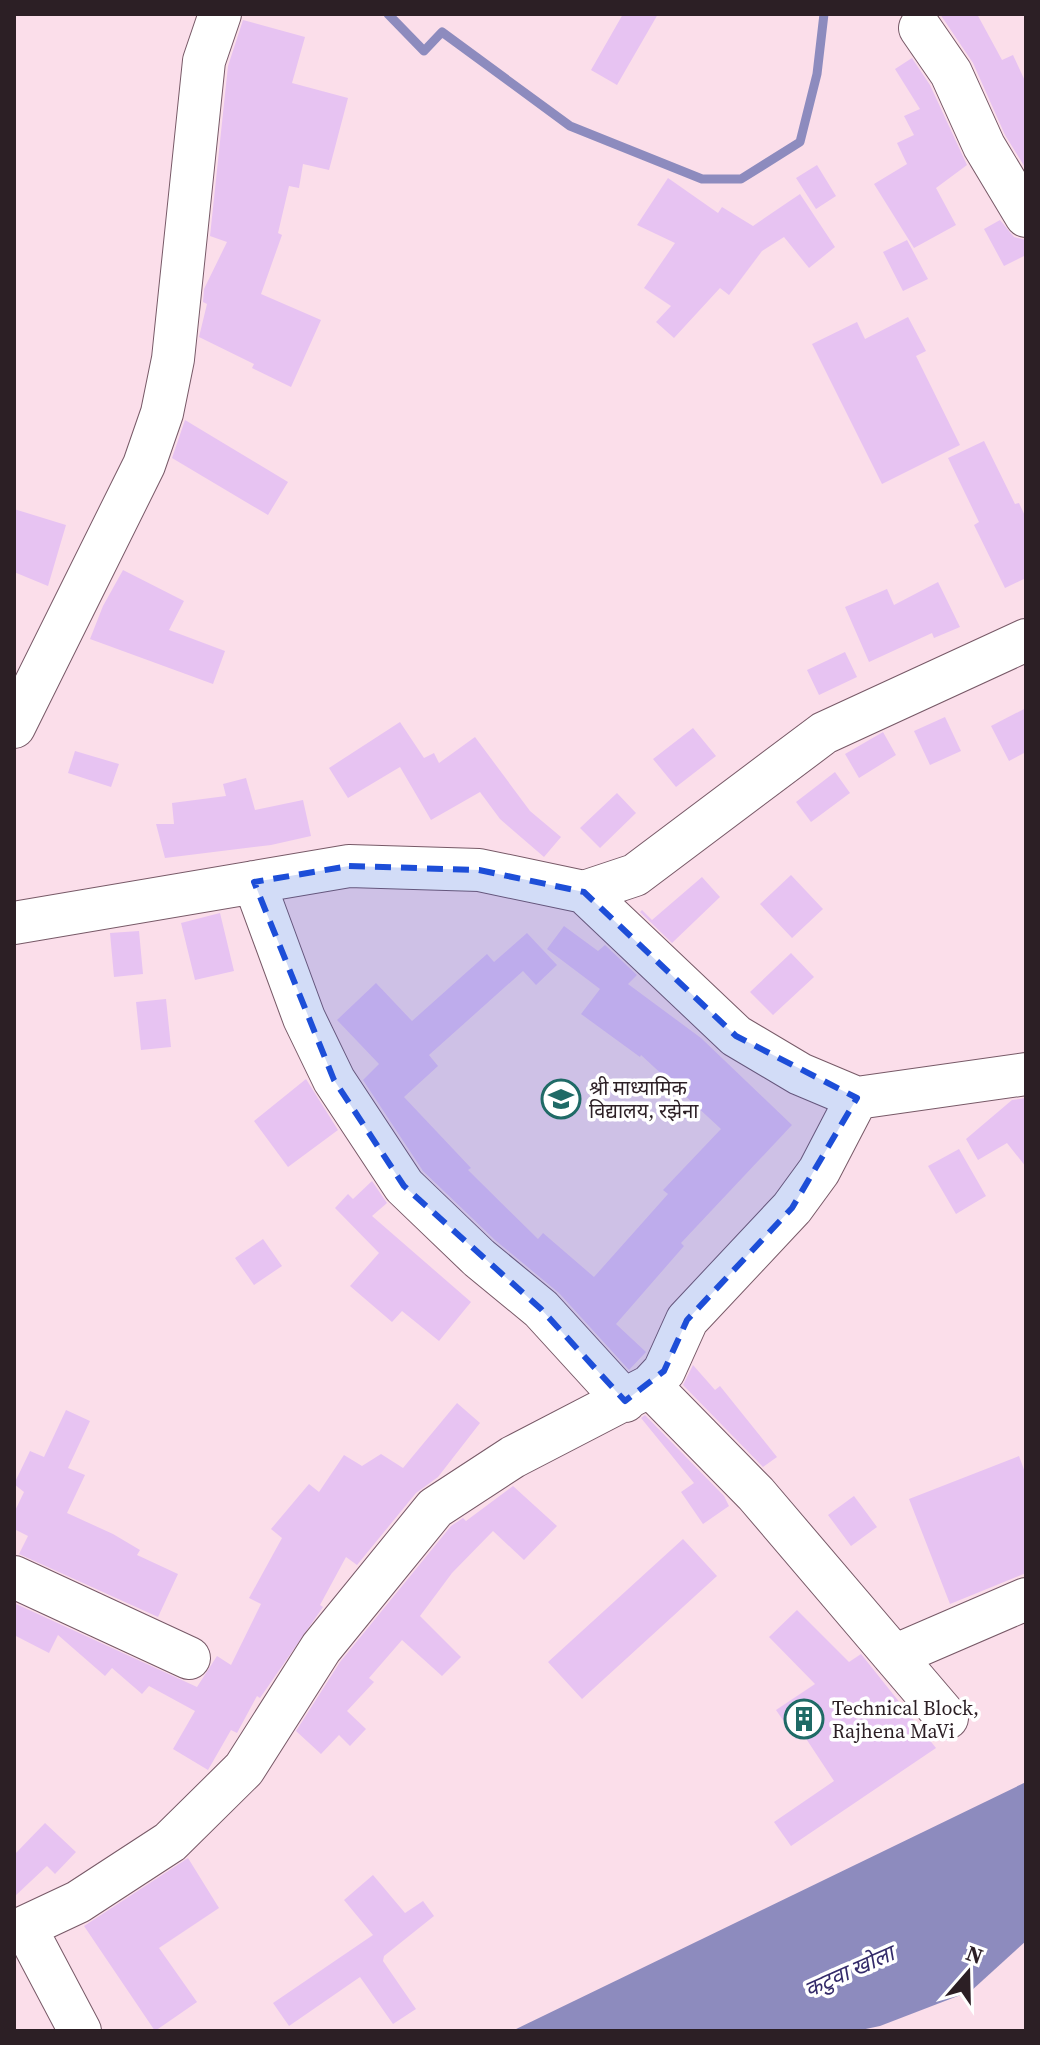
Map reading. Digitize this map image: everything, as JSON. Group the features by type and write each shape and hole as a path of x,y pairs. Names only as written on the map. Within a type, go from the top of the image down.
{"street":[{"path":"14,727 144,465 162,413 173,359 204,61 220,14"},
{"path":"920,28 951,73 984,146 1026,216"},
{"path":"14,923 349,866 479,870 584,892 635,875 824,733 1026,640"},
{"path":"254,882 304,1018 334,1080 404,1186 479,1258 756,1494 947,1718"},
{"path":"584,892 736,1036 800,1074 857,1098 1026,1074"},
{"path":"80,2031 19,1930 78,1902 170,1842 244,1769 321,1648 435,1508 513,1457 638,1394 664,1371 687,1320 763,1241 819,1171 857,1098"},
{"path":"14,1577 189,1658"},
{"path":"894,1656 1026,1599"}],"highlighted area":[{"path":"349,866 479,870 584,892 736,1036 857,1098 792,1208 687,1320 664,1371 625,1401 541,1309 404,1186 334,1080 254,882"}],"water":[{"name":"कटुवा खोला","path":"1026,1782 1026,1941 971,1991 880,2026 856,2031 512,2031"}],"building":[{"path":"623,14 658,14 617,85 591,70"},
{"path":"940,14 977,14 1002,60 1013,55 1026,83 1026,169 1005,135 973,63"},
{"path":"243,20 305,37 292,83 348,98 329,170 303,164 299,188 289,186 278,233 282,235 261,294 321,320 291,387 252,368 254,364 199,337 207,304 203,302 204,289 227,242 210,236 228,66"},
{"path":"912,58 930,85 967,165 936,188 956,225 914,248 874,184 907,164 897,143 914,135 904,116 920,109 895,69"},
{"path":"817,165 836,196 816,209 796,178"},
{"path":"668,178 718,213 722,207 753,226 800,194 835,247 809,268 784,237 762,251 729,295 720,288 674,338 656,322 671,306 644,288 675,243 637,225"},
{"path":"1000,220 1014,237 1026,240 1026,255 1004,266 984,229"},
{"path":"907,240 928,279 903,291 883,252"},
{"path":"908,317 926,351 916,356 960,445 882,484 812,344 857,322 865,339"},
{"path":"185,420 288,482 268,515 172,458"},
{"path":"984,441 1015,504 1019,503 1026,518 1026,578 1005,588 974,525 979,522 948,458"},
{"path":"14,509 66,525 48,586 14,572"},
{"path":"123,570 184,601 169,630 225,651 213,684 90,639 103,606"},
{"path":"938,582 960,627 934,638 932,633 869,662 845,607 887,589 894,605"},
{"path":"845,652 857,677 819,695 807,670"},
{"path":"1026,708 1026,752 1009,761 991,726"},
{"path":"945,717 961,751 930,765 914,731"},
{"path":"400,722 424,758 434,753 439,763 475,737 530,811 561,837 544,857 500,819 480,792 431,820 400,767 348,798 329,768"},
{"path":"693,728 716,756 676,787 653,759"},
{"path":"883,732 896,755 859,778 845,754"},
{"path":"75,751 119,764 111,787 68,773"},
{"path":"835,772 850,793 811,822 796,802"},
{"path":"246,778 255,810 303,800 311,836 271,845 165,858 156,824 174,824 172,803 226,796 223,784"},
{"path":"617,793 636,813 600,848 580,828"},
{"path":"791,875 823,909 792,938 760,904"},
{"path":"702,877 720,897 672,943 640,912 642,910 652,920"},
{"path":"220,913 234,971 195,980 181,923"},
{"path":"564,926 598,951 605,945 637,975 628,984 701,1038 792,1125 681,1243 684,1246 616,1324 646,1352 629,1370 559,1293 495,1240 423,1171 363,1080 379,1064 337,1020 376,983 412,1021 487,954 494,962 527,933 557,965 536,985 523,971 429,1055 438,1066 404,1097 471,1168 468,1170 538,1239 543,1233 594,1277 668,1194 663,1190 721,1129 641,1055 581,1014 600,989 547,949"},
{"path":"139,931 143,974 114,977 110,933"},
{"path":"791,953 814,977 773,1015 750,992"},
{"path":"166,999 171,1047 141,1050 136,1002"},
{"path":"306,1079 338,1130 288,1167 254,1121"},
{"path":"1026,1098 1026,1167 1007,1143 978,1160 966,1139 1012,1100"},
{"path":"959,1149 986,1196 956,1214 928,1166"},
{"path":"372,1181 387,1203 372,1216 471,1302 439,1341 402,1311 392,1322 350,1286 379,1253 335,1208 348,1194 353,1199"},
{"path":"263,1239 282,1266 254,1285 235,1258"},
{"path":"693,1365 715,1390 720,1386 777,1457 763,1467 683,1385"},
{"path":"457,1403 480,1423 438,1477 416,1493 357,1565 346,1557 320,1605 323,1607 260,1698 257,1696 237,1733 231,1730 208,1770 173,1749 195,1711 149,1686 142,1694 112,1668 105,1676 58,1635 49,1653 14,1635 14,1603 197,1687 217,1656 231,1665 261,1604 249,1598 282,1538 271,1529 309,1484 319,1492 344,1455 362,1466 381,1454 403,1468"},
{"path":"66,1410 90,1421 68,1468 85,1475 67,1513 113,1534 140,1550 137,1555 178,1574 158,1617 19,1554 28,1536 14,1529 14,1513 24,1492 14,1484 30,1451 44,1457"},
{"path":"645,1415 724,1496 729,1506 703,1524 681,1492 694,1483 641,1418"},
{"path":"1019,1456 1026,1475 1026,1573 950,1604 909,1499"},
{"path":"513,1486 557,1526 524,1560 493,1531 452,1573 420,1616 461,1657 442,1676 402,1640 369,1678 374,1682 347,1711 366,1729 350,1746 339,1735 321,1754 296,1731 340,1662 451,1526 463,1518 466,1521"},
{"path":"854,1496 877,1527 851,1546 828,1515"},
{"path":"683,1539 717,1576 582,1699 548,1662"},
{"path":"797,1610 849,1662 861,1654 936,1748 791,1846 774,1822 834,1781 803,1734 796,1739 776,1710 815,1684 769,1637"},
{"path":"45,1823 76,1852 55,1874 47,1866 14,1897 14,1855"},
{"path":"188,1858 219,1908 159,1948 197,2002 155,2031 84,1926"},
{"path":"373,1875 405,1913 423,1901 434,1916 384,1956 383,1961 416,2009 393,2024 360,1977 289,2026 273,2003 373,1935 344,1900"}],"waterway":[{"path":"388,14 424,51 442,32 570,126 702,179 741,179 800,142 817,74 824,14"}],"place":[{"name":"श्री माध्यामिक विद्यालय, रझेना","path":"561,1099"},
{"name":"Technical Block, Rajhena MaVi","path":"804,1719"}]}
